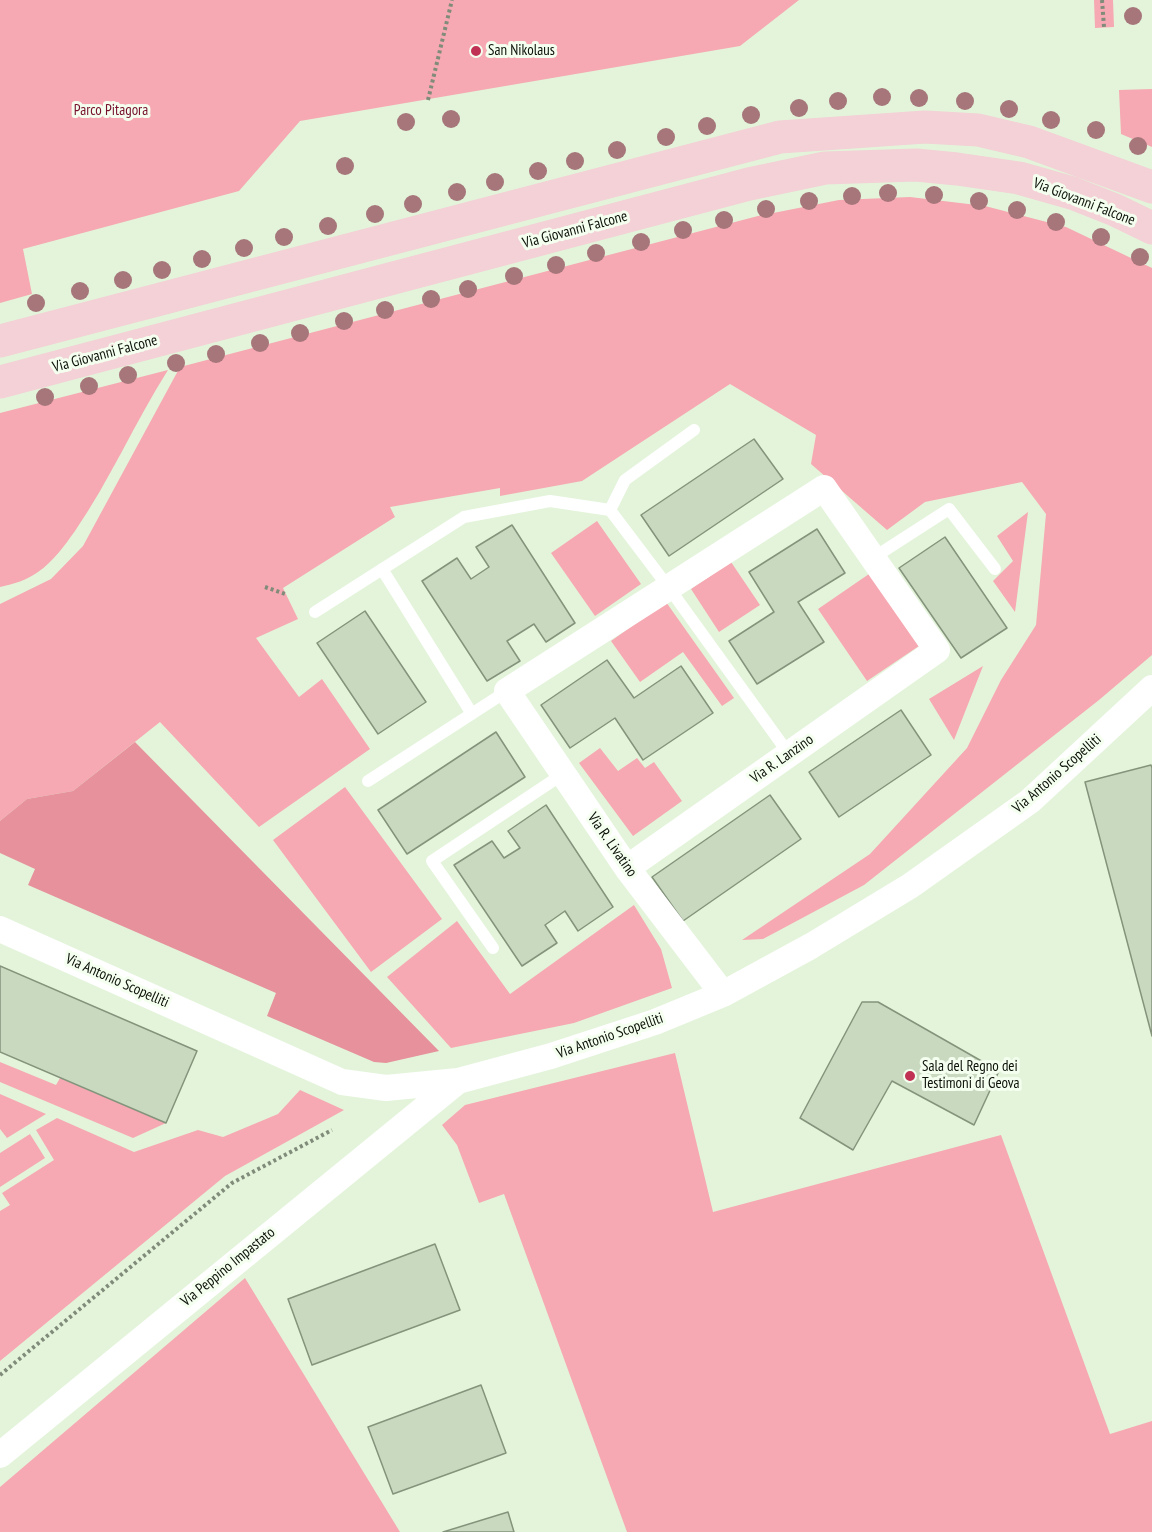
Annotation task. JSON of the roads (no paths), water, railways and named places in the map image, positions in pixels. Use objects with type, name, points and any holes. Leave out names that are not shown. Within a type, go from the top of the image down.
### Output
[{"type":"street","points":[[0,341],[780,137],[925,127],[978,130],[1029,142],[1152,187]]},
{"type":"street","name":"Via Giovanni Falcone","points":[[0,382],[749,184],[825,168],[916,165],[1019,178],[1116,210],[1152,228]]},
{"type":"street","points":[[507,692],[824,488],[873,558]]},
{"type":"street","name":"Via R. Lanzino","points":[[627,868],[937,650],[873,558]]},
{"type":"street","name":"Via Antonio Scopelliti","points":[[0,929],[342,1082],[386,1088],[458,1081],[551,1056],[655,1022],[723,994],[810,946],[910,886],[1030,801],[1152,688]]},
{"type":"street","name":"Via R. Livatino","points":[[507,692],[627,868],[723,994]]},
{"type":"street","name":"Via Peppino Impastato","points":[[0,1455],[458,1081]]},
{"type":"lane","points":[[610,510],[625,480],[694,430]]},
{"type":"lane","points":[[315,612],[464,517],[550,501],[610,510],[789,754]]},
{"type":"lane","points":[[873,558],[950,510],[995,569]]},
{"type":"lane","points":[[382,569],[472,714]]},
{"type":"lane","points":[[368,781],[507,692]]},
{"type":"lane","points":[[493,948],[432,861],[563,774]]},
{"type":"place","name":"San Nikolaus","points":[[476,51]]},
{"type":"place","name":"Sala del Regno dei Testimoni di Geova","points":[[910,1076]]},
{"type":"park label","name":"Parco Pitagora","points":[[111,111]]}]
